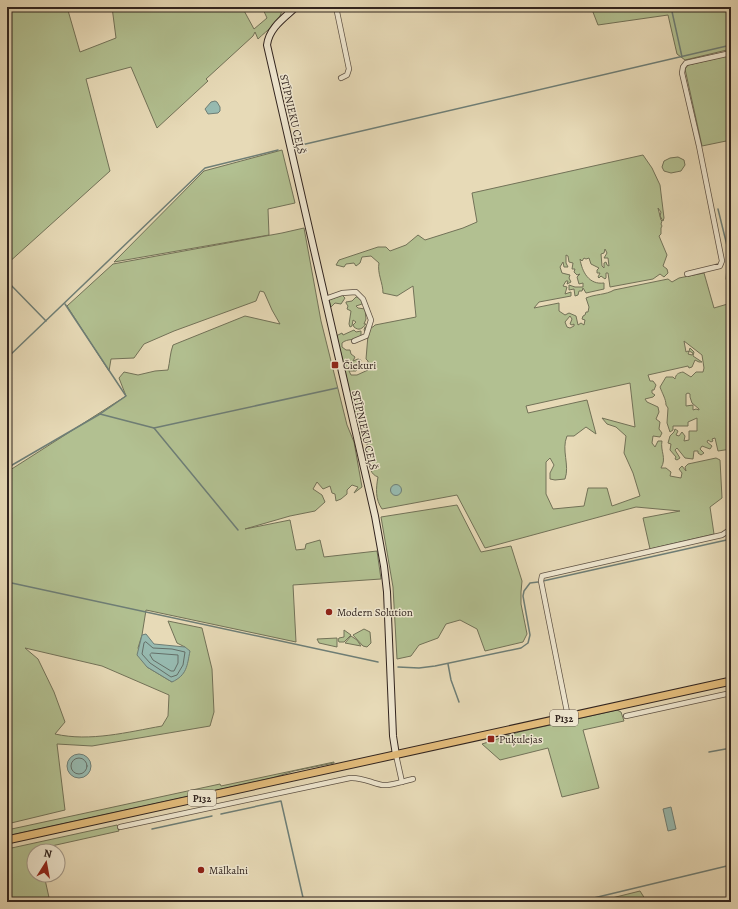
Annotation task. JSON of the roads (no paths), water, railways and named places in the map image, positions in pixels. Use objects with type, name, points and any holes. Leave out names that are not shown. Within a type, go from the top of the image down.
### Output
[{"type":"main road","name":"STĪPNIEKU CEĻŠ","points":[[296,7],[272,30],[268,37],[267,45],[375,516],[384,566],[388,611],[393,736],[396,755]]},
{"type":"main road","name":"P132","points":[[7,840],[731,681]]},
{"type":"street","points":[[284,7],[289,14]]},
{"type":"street","points":[[336,7],[349,69],[347,75],[341,78]]},
{"type":"street","points":[[687,274],[720,266],[722,261],[699,146],[682,73],[682,67],[686,63],[731,53]]},
{"type":"street","points":[[325,299],[342,293],[356,292],[363,298],[371,320],[366,336],[354,341]]},
{"type":"street","points":[[568,717],[541,582],[542,576],[722,535],[731,529]]},
{"type":"street","points":[[626,716],[731,693]]},
{"type":"street","points":[[396,755],[402,782]]},
{"type":"street","points":[[120,827],[350,778],[360,778],[383,785],[413,779]]},
{"type":"water","points":[[215,101],[220,107],[220,111],[218,113],[208,114],[205,109],[211,102]]},
{"type":"water","points":[[396,484],[400,486],[402,490],[400,494],[396,496],[392,494],[390,490],[392,486]]},
{"type":"water","points":[[146,634],[154,644],[185,647],[190,651],[186,670],[181,676],[172,682],[147,667],[137,655],[142,635]]},
{"type":"water","points":[[79,754],[84,755],[90,761],[90,771],[84,777],[79,778],[74,777],[68,771],[67,766],[68,761],[74,755]]},
{"type":"water","points":[[671,807],[676,829],[668,831],[663,809]]},
{"type":"waterway","points":[[671,7],[682,57]]},
{"type":"waterway","points":[[297,146],[731,45]]},
{"type":"waterway","points":[[7,358],[205,168],[278,150]]},
{"type":"waterway","points":[[718,209],[730,258]]},
{"type":"waterway","points":[[7,281],[46,321]]},
{"type":"waterway","points":[[7,468],[100,414],[126,396],[65,304]]},
{"type":"waterway","points":[[100,414],[154,428],[337,388]]},
{"type":"waterway","points":[[154,428],[238,530]]},
{"type":"waterway","points":[[543,581],[731,539]]},
{"type":"waterway","points":[[7,582],[378,662]]},
{"type":"waterway","points":[[398,667],[419,668],[435,666],[521,648],[528,643],[530,635],[523,596],[524,591],[530,583],[538,582]]},
{"type":"waterway","points":[[448,664],[451,680],[459,702]]},
{"type":"waterway","points":[[709,752],[731,748]]},
{"type":"waterway","points":[[221,814],[281,801],[304,902]]},
{"type":"waterway","points":[[152,829],[212,816]]},
{"type":"waterway","points":[[577,902],[731,865]]},
{"type":"place","name":"Čiekuri","points":[[335,365]]},
{"type":"place","name":"Modern Solution","points":[[329,612]]},
{"type":"place","name":"Puķulejas","points":[[491,739]]},
{"type":"place","name":"Mālkalni","points":[[201,870]]}]
